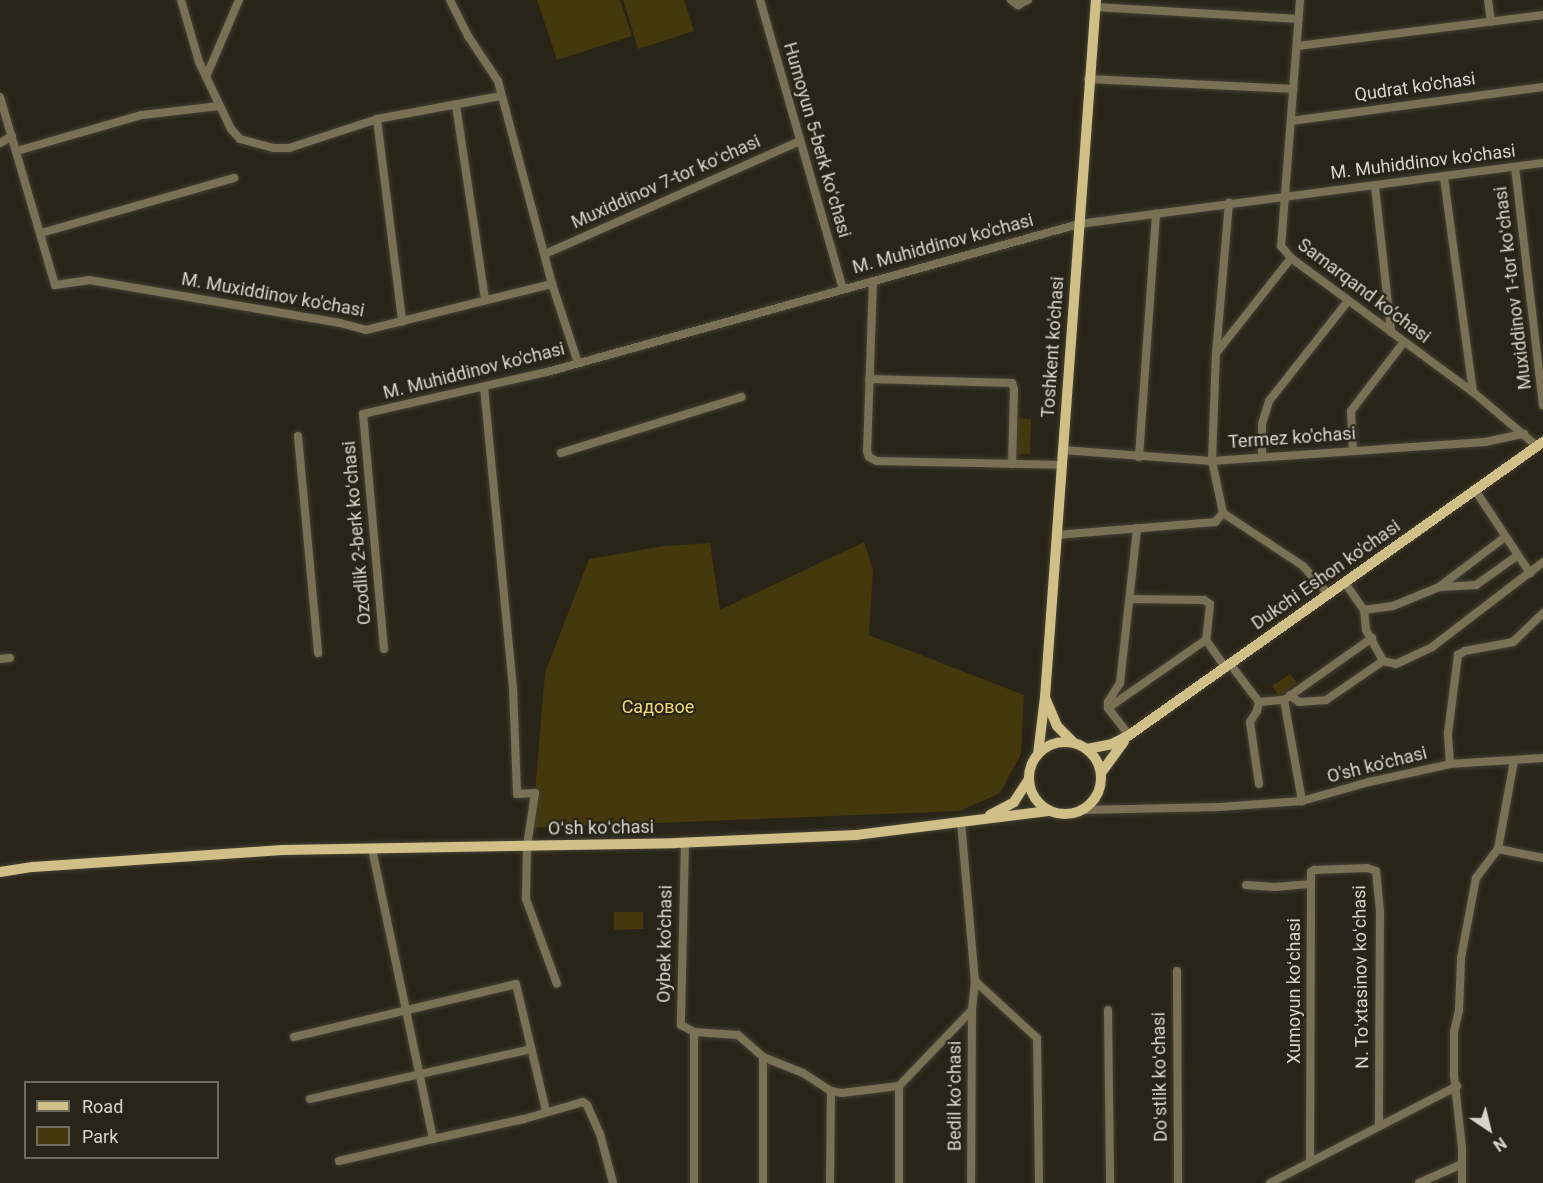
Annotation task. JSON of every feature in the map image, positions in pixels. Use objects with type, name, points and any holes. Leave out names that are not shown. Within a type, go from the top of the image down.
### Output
[{"type":"main road","name":"Toshkent ko'chasi","points":[[1038,754],[1045,697],[1088,79],[1096,3]]},
{"type":"main road","name":"Dukchi Eshon ko'chasi","points":[[1128,736],[1540,444]]},
{"type":"main road","points":[[1045,697],[1057,726],[1074,743],[1087,749],[1098,764],[1101,773]]},
{"type":"main road","points":[[1087,749],[1112,744],[1128,736]]},
{"type":"main road","points":[[976,820],[1050,811],[1071,814],[1082,810],[1097,794],[1101,773],[1114,751],[1128,736]]},
{"type":"main road","points":[[976,820],[1001,811],[1014,802],[1029,779],[1033,762],[1038,754],[1054,744],[1074,743]]},
{"type":"main road","points":[[1029,779],[1035,798],[1050,811]]},
{"type":"main road","name":"Oʻsh koʻchasi","points":[[0,872],[33,867],[226,854],[685,842],[856,835],[976,820]]},
{"type":"street","points":[[181,0],[206,77],[231,129],[240,139],[274,148],[289,148],[378,118],[501,96]]},
{"type":"street","points":[[206,77],[239,0]]},
{"type":"street","points":[[450,0],[468,36],[498,81],[552,284],[578,363]]},
{"type":"street","name":"Humoyun 5-berk koʻchasi","points":[[760,0],[843,289]]},
{"type":"street","points":[[1011,0],[1018,5],[1028,0]]},
{"type":"street","name":"Samarqand ko‘chasi","points":[[1300,0],[1281,246],[1291,258],[1540,444]]},
{"type":"street","points":[[1488,0],[1491,22]]},
{"type":"street","points":[[1096,3],[1299,19]]},
{"type":"street","points":[[1298,46],[1543,15]]},
{"type":"street","points":[[1088,79],[1294,89]]},
{"type":"street","name":"Qudrat ko'chasi","points":[[1291,121],[1543,87]]},
{"type":"street","points":[[0,97],[41,233],[234,178]]},
{"type":"street","points":[[456,105],[485,300]]},
{"type":"street","points":[[17,151],[142,115],[219,106]]},
{"type":"street","points":[[378,118],[402,321]]},
{"type":"street","points":[[0,143],[12,136]]},
{"type":"street","name":"Muxiddinov 7-tor koʻchasi","points":[[545,254],[800,141]]},
{"type":"street","name":"M. Muhiddinov ko'chasi","points":[[363,414],[578,363],[1078,224],[1284,195],[1444,178],[1543,163]]},
{"type":"street","name":"Muxiddinov 1-tor koʻchasi","points":[[1515,167],[1543,405]]},
{"type":"street","points":[[1444,178],[1473,392]]},
{"type":"street","points":[[1375,186],[1391,332]]},
{"type":"street","points":[[1229,203],[1216,354],[1212,461],[1223,513],[1303,566],[1328,594]]},
{"type":"street","points":[[1139,457],[1156,214]]},
{"type":"street","name":"M. Muxiddinov ko'chasi","points":[[41,233],[55,285],[89,280],[328,321],[366,330],[552,284]]},
{"type":"street","points":[[1216,354],[1291,258]]},
{"type":"street","points":[[873,281],[867,451],[872,459],[1062,465]]},
{"type":"street","points":[[1262,455],[1262,424],[1269,401],[1348,301]]},
{"type":"street","points":[[1353,450],[1351,411],[1404,342]]},
{"type":"street","points":[[869,379],[1012,382],[1014,389],[1012,464]]},
{"type":"street","points":[[484,387],[513,688],[517,794],[536,792],[527,846],[526,899],[557,984]]},
{"type":"street","points":[[561,453],[742,397]]},
{"type":"street","name":"Ozodlik 2-berk koʻchasi","points":[[363,414],[384,649]]},
{"type":"street","name":"Termez ko'chasi","points":[[1062,450],[1212,461],[1262,455],[1485,442],[1524,434]]},
{"type":"street","points":[[298,436],[318,653]]},
{"type":"street","points":[[1475,490],[1530,573]]},
{"type":"street","points":[[1056,535],[1215,522],[1223,513]]},
{"type":"street","points":[[1128,736],[1108,708],[1108,702],[1120,683],[1137,528]]},
{"type":"street","points":[[1364,610],[1393,606],[1439,587],[1505,537]]},
{"type":"street","points":[[1439,587],[1476,585],[1517,556]]},
{"type":"street","points":[[1259,702],[1287,698],[1299,702],[1326,700],[1383,661],[1396,664],[1432,647],[1543,562]]},
{"type":"street","points":[[1345,583],[1364,610],[1366,630],[1383,661]]},
{"type":"street","points":[[1131,598],[1204,600],[1210,604],[1206,640],[1259,702]]},
{"type":"street","points":[[1450,764],[1448,733],[1458,655],[1465,651],[1512,642],[1543,613]]},
{"type":"street","points":[[1287,698],[1372,638]]},
{"type":"street","points":[[1108,708],[1206,640]]},
{"type":"street","points":[[0,659],[10,658]]},
{"type":"street","points":[[1287,698],[1302,801]]},
{"type":"street","points":[[1259,702],[1257,711],[1250,722],[1259,784]]},
{"type":"street","name":"O'sh ko'chasi","points":[[1082,810],[1219,807],[1302,801],[1369,782],[1450,764],[1543,758]]},
{"type":"street","points":[[1462,1183],[1457,1086],[1454,1076],[1461,958],[1476,878],[1498,849],[1514,761]]},
{"type":"street","name":"Bedil koʻchasi","points":[[961,822],[975,981],[972,1010],[971,1183]]},
{"type":"street","name":"Oybek ko'chasi","points":[[685,842],[681,1024],[694,1032],[694,1183]]},
{"type":"street","points":[[372,849],[433,1139]]},
{"type":"street","points":[[1498,849],[1543,858]]},
{"type":"street","name":"N. Toʻxtasinov koʻchasi","points":[[1311,885],[1311,872],[1314,870],[1367,868],[1376,871],[1380,911],[1379,1126]]},
{"type":"street","points":[[1246,885],[1275,887],[1311,885]]},
{"type":"street","name":"Xumoyun koʻchasi","points":[[1310,1162],[1311,885]]},
{"type":"street","name":"Doʻstlik koʻchasi","points":[[1177,971],[1178,1183]]},
{"type":"street","points":[[975,981],[1037,1038],[1039,1183]]},
{"type":"street","points":[[294,1037],[516,984],[546,1112]]},
{"type":"street","points":[[694,1032],[738,1035],[763,1057],[803,1073],[831,1091],[842,1094],[899,1086],[972,1010]]},
{"type":"street","points":[[1108,1010],[1110,1183]]},
{"type":"street","points":[[310,1099],[531,1049]]},
{"type":"street","points":[[763,1057],[763,1183]]},
{"type":"street","points":[[898,1183],[899,1086]]},
{"type":"street","points":[[1270,1183],[1457,1086]]},
{"type":"street","points":[[830,1183],[831,1091]]},
{"type":"street","points":[[339,1161],[585,1103],[600,1134],[613,1183]]},
{"type":"street","points":[[1419,1183],[1462,1164]]},
{"type":"green space","points":[[537,0],[620,0],[632,36],[557,60]]},
{"type":"green space","points":[[623,0],[684,0],[694,31],[638,49]]},
{"type":"green space","points":[[1017,418],[1031,419],[1030,454],[1017,454]]},
{"type":"green space","name":"Садовое","points":[[864,542],[873,570],[869,635],[1024,695],[1021,754],[1000,793],[960,811],[532,828],[545,673],[589,559],[664,546],[710,543],[720,610]]},
{"type":"green space","points":[[1290,674],[1297,683],[1279,696],[1272,686]]},
{"type":"green space","points":[[614,912],[643,912],[643,929],[614,930]]}]
